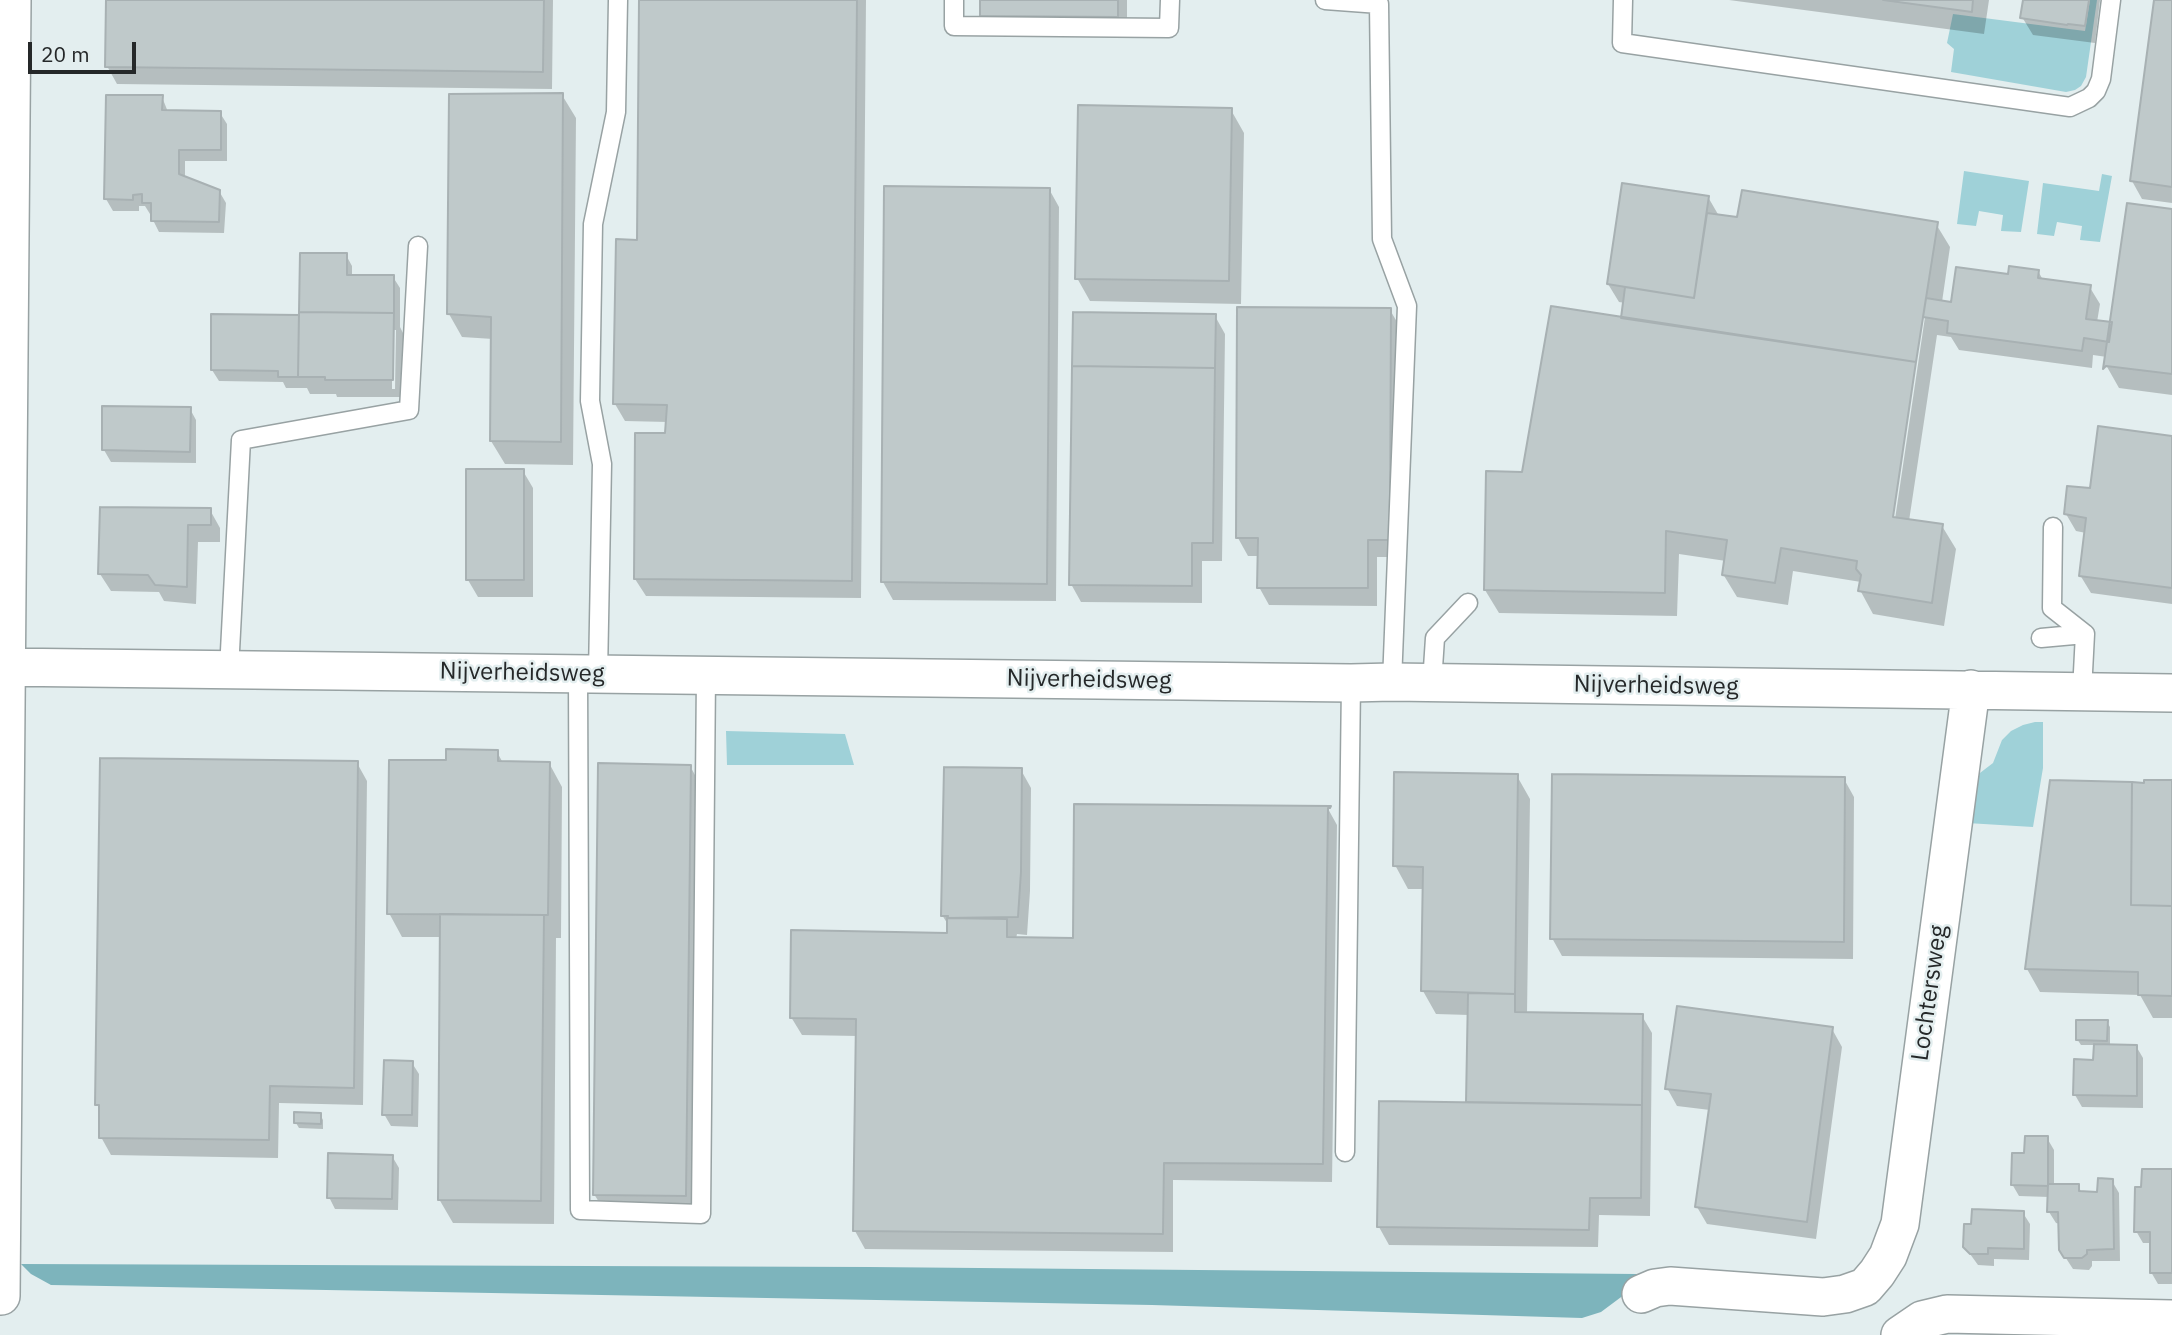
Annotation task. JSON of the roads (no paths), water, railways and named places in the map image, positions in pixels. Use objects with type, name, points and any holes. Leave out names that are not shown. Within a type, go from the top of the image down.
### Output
[{"type":"street","points":[[1,1303],[3,667],[12,0]]},
{"type":"street","name":"Nijverheidsweg","points":[[3,667],[2172,693]]},
{"type":"street","name":"Lochtersweg","points":[[1865,1287],[1888,1256],[1900,1224],[1971,689]]},
{"type":"street","points":[[1641,1294],[1671,1286],[1823,1297],[1845,1294],[1865,1287],[1901,1334],[1922,1320],[1947,1314],[2172,1319]]},
{"type":"lane","points":[[618,0],[616,112],[593,225],[590,401],[602,464],[588,674],[580,1210],[701,1214],[706,675]]},
{"type":"lane","points":[[954,0],[954,26],[1169,27],[1170,0]]},
{"type":"lane","points":[[1325,0],[1379,4],[1382,239],[1407,306],[1392,682]]},
{"type":"lane","points":[[1623,0],[1622,43],[2070,107],[2089,98],[2096,91],[2101,79],[2111,0]]},
{"type":"lane","points":[[229,670],[241,440],[409,410],[418,246]]},
{"type":"lane","points":[[2053,527],[2052,608],[2085,634]]},
{"type":"lane","points":[[1432,683],[1435,638],[1468,603]]},
{"type":"lane","points":[[2041,638],[2085,634]]},
{"type":"lane","points":[[2082,691],[2085,634]]},
{"type":"lane","points":[[1345,1152],[1351,683]]}]
